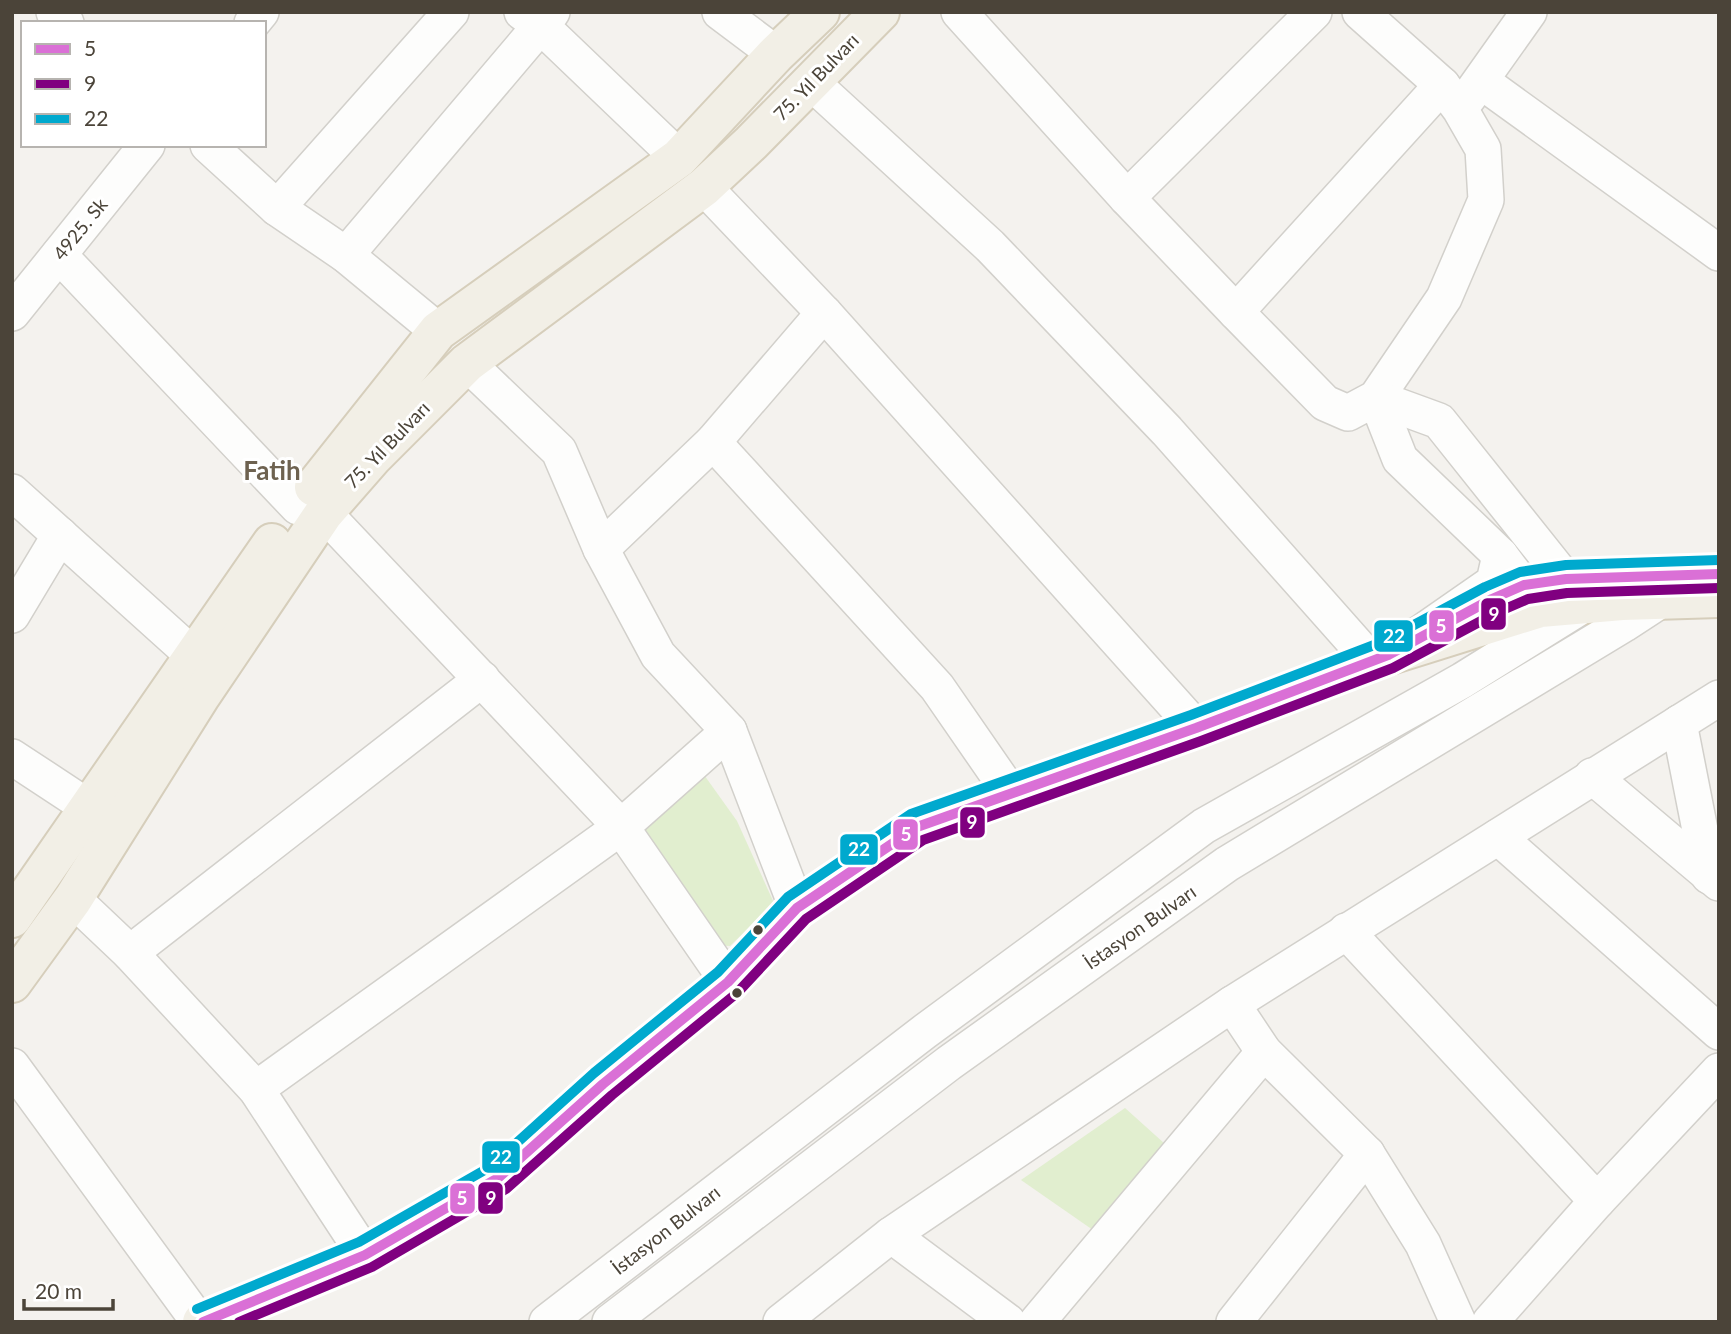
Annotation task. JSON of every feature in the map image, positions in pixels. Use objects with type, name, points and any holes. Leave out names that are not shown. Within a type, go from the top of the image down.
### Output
[{"type":"main road","name":"75. Yıl Bulvarı","points":[[12,918],[194,656],[311,510],[438,331],[679,158],[776,54],[820,12]]},
{"type":"main road","name":"75. Yıl Bulvarı","points":[[12,984],[73,898],[200,698],[311,510],[373,457],[467,363],[704,187],[880,12]]},
{"type":"main road","points":[[200,1322],[365,1255],[498,1178],[603,1084],[728,982],[797,908],[917,827],[1196,728],[1379,658],[1492,599],[1576,592],[1620,578],[1712,582]]},
{"type":"main road","points":[[1576,592],[1661,600],[1712,582]]},
{"type":"street","points":[[277,208],[451,12]]},
{"type":"street","points":[[720,12],[776,54]]},
{"type":"street","points":[[959,12],[1127,198],[1236,312],[1325,403],[1348,413],[1376,398],[1444,298],[1486,200],[1483,149],[1451,97],[1360,12]]},
{"type":"street","points":[[1127,198],[1314,12]]},
{"type":"street","points":[[1236,312],[1451,97],[1480,81],[1529,12]]},
{"type":"street","points":[[346,255],[538,17],[679,158]]},
{"type":"street","points":[[1480,81],[1719,253]]},
{"type":"street","points":[[811,82],[990,246],[1379,658],[1494,582],[1500,555]]},
{"type":"street","name":"4925. Sk","points":[[12,313],[145,147]]},
{"type":"street","points":[[210,147],[277,208],[346,255],[438,331]]},
{"type":"street","points":[[704,187],[824,313],[1196,728]]},
{"type":"street","points":[[59,255],[482,679],[621,827],[728,982]]},
{"type":"street","points":[[601,549],[713,442],[824,313]]},
{"type":"street","points":[[467,363],[559,451],[601,549],[658,655],[729,731],[797,908]]},
{"type":"street","points":[[1376,398],[1399,459],[1500,555],[1532,597]]},
{"type":"street","points":[[1376,398],[1438,421],[1576,592]]},
{"type":"street","points":[[713,442],[937,687],[1011,794]]},
{"type":"street","points":[[12,492],[194,656]]},
{"type":"street","points":[[12,615],[60,535]]},
{"type":"street","name":"İstasyon Bulvarı","points":[[547,1322],[924,1032],[1204,826],[1463,680],[1576,592]]},
{"type":"street","name":"İstasyon Bulvarı","points":[[610,1322],[949,1063],[1227,864],[1661,600]]},
{"type":"street","points":[[130,953],[482,679]]},
{"type":"street","points":[[780,1322],[891,1235],[1232,1004],[1719,698]]},
{"type":"street","points":[[1679,723],[1714,879]]},
{"type":"street","points":[[256,1089],[621,827],[729,731]]},
{"type":"street","points":[[12,757],[88,807]]},
{"type":"street","points":[[1592,776],[1714,879]]},
{"type":"street","points":[[1498,837],[1719,1032]]},
{"type":"street","points":[[73,898],[130,953],[256,1089],[365,1255]]},
{"type":"street","points":[[1346,931],[1597,1201]]},
{"type":"street","points":[[1232,1004],[1264,1052],[1367,1154],[1423,1244],[1458,1322]]},
{"type":"street","points":[[1037,1322],[1264,1052]]},
{"type":"street","points":[[12,1066],[200,1322]]},
{"type":"street","points":[[1490,1322],[1597,1201],[1719,1071]]},
{"type":"street","points":[[1234,1322],[1367,1154]]},
{"type":"street","points":[[891,1235],[1008,1322]]},
{"type":"green space","points":[[702,772],[737,821],[774,903],[730,946],[707,945],[626,827]]},
{"type":"green space","points":[[1125,1108],[1175,1153],[1103,1237],[1021,1180]]},
{"type":"transit line","name":"22","points":[[197,1309],[359,1242],[490,1167],[594,1073],[718,972],[788,897],[911,814],[1191,715],[1382,642],[1485,587],[1520,572],[1566,565],[1719,560]]},
{"type":"transit line","name":"5","points":[[203,1322],[365,1255],[498,1178],[603,1084],[728,982],[797,908],[917,827],[1196,728],[1388,655],[1492,599],[1524,585],[1566,579],[1719,574]]},
{"type":"transit line","name":"9","points":[[239,1322],[372,1267],[506,1189],[612,1095],[737,993],[806,919],[923,840],[1201,741],[1393,668],[1528,599],[1567,593],[1719,588]]},
{"type":"district","name":"Fatih","points":[[272,471]]}]
